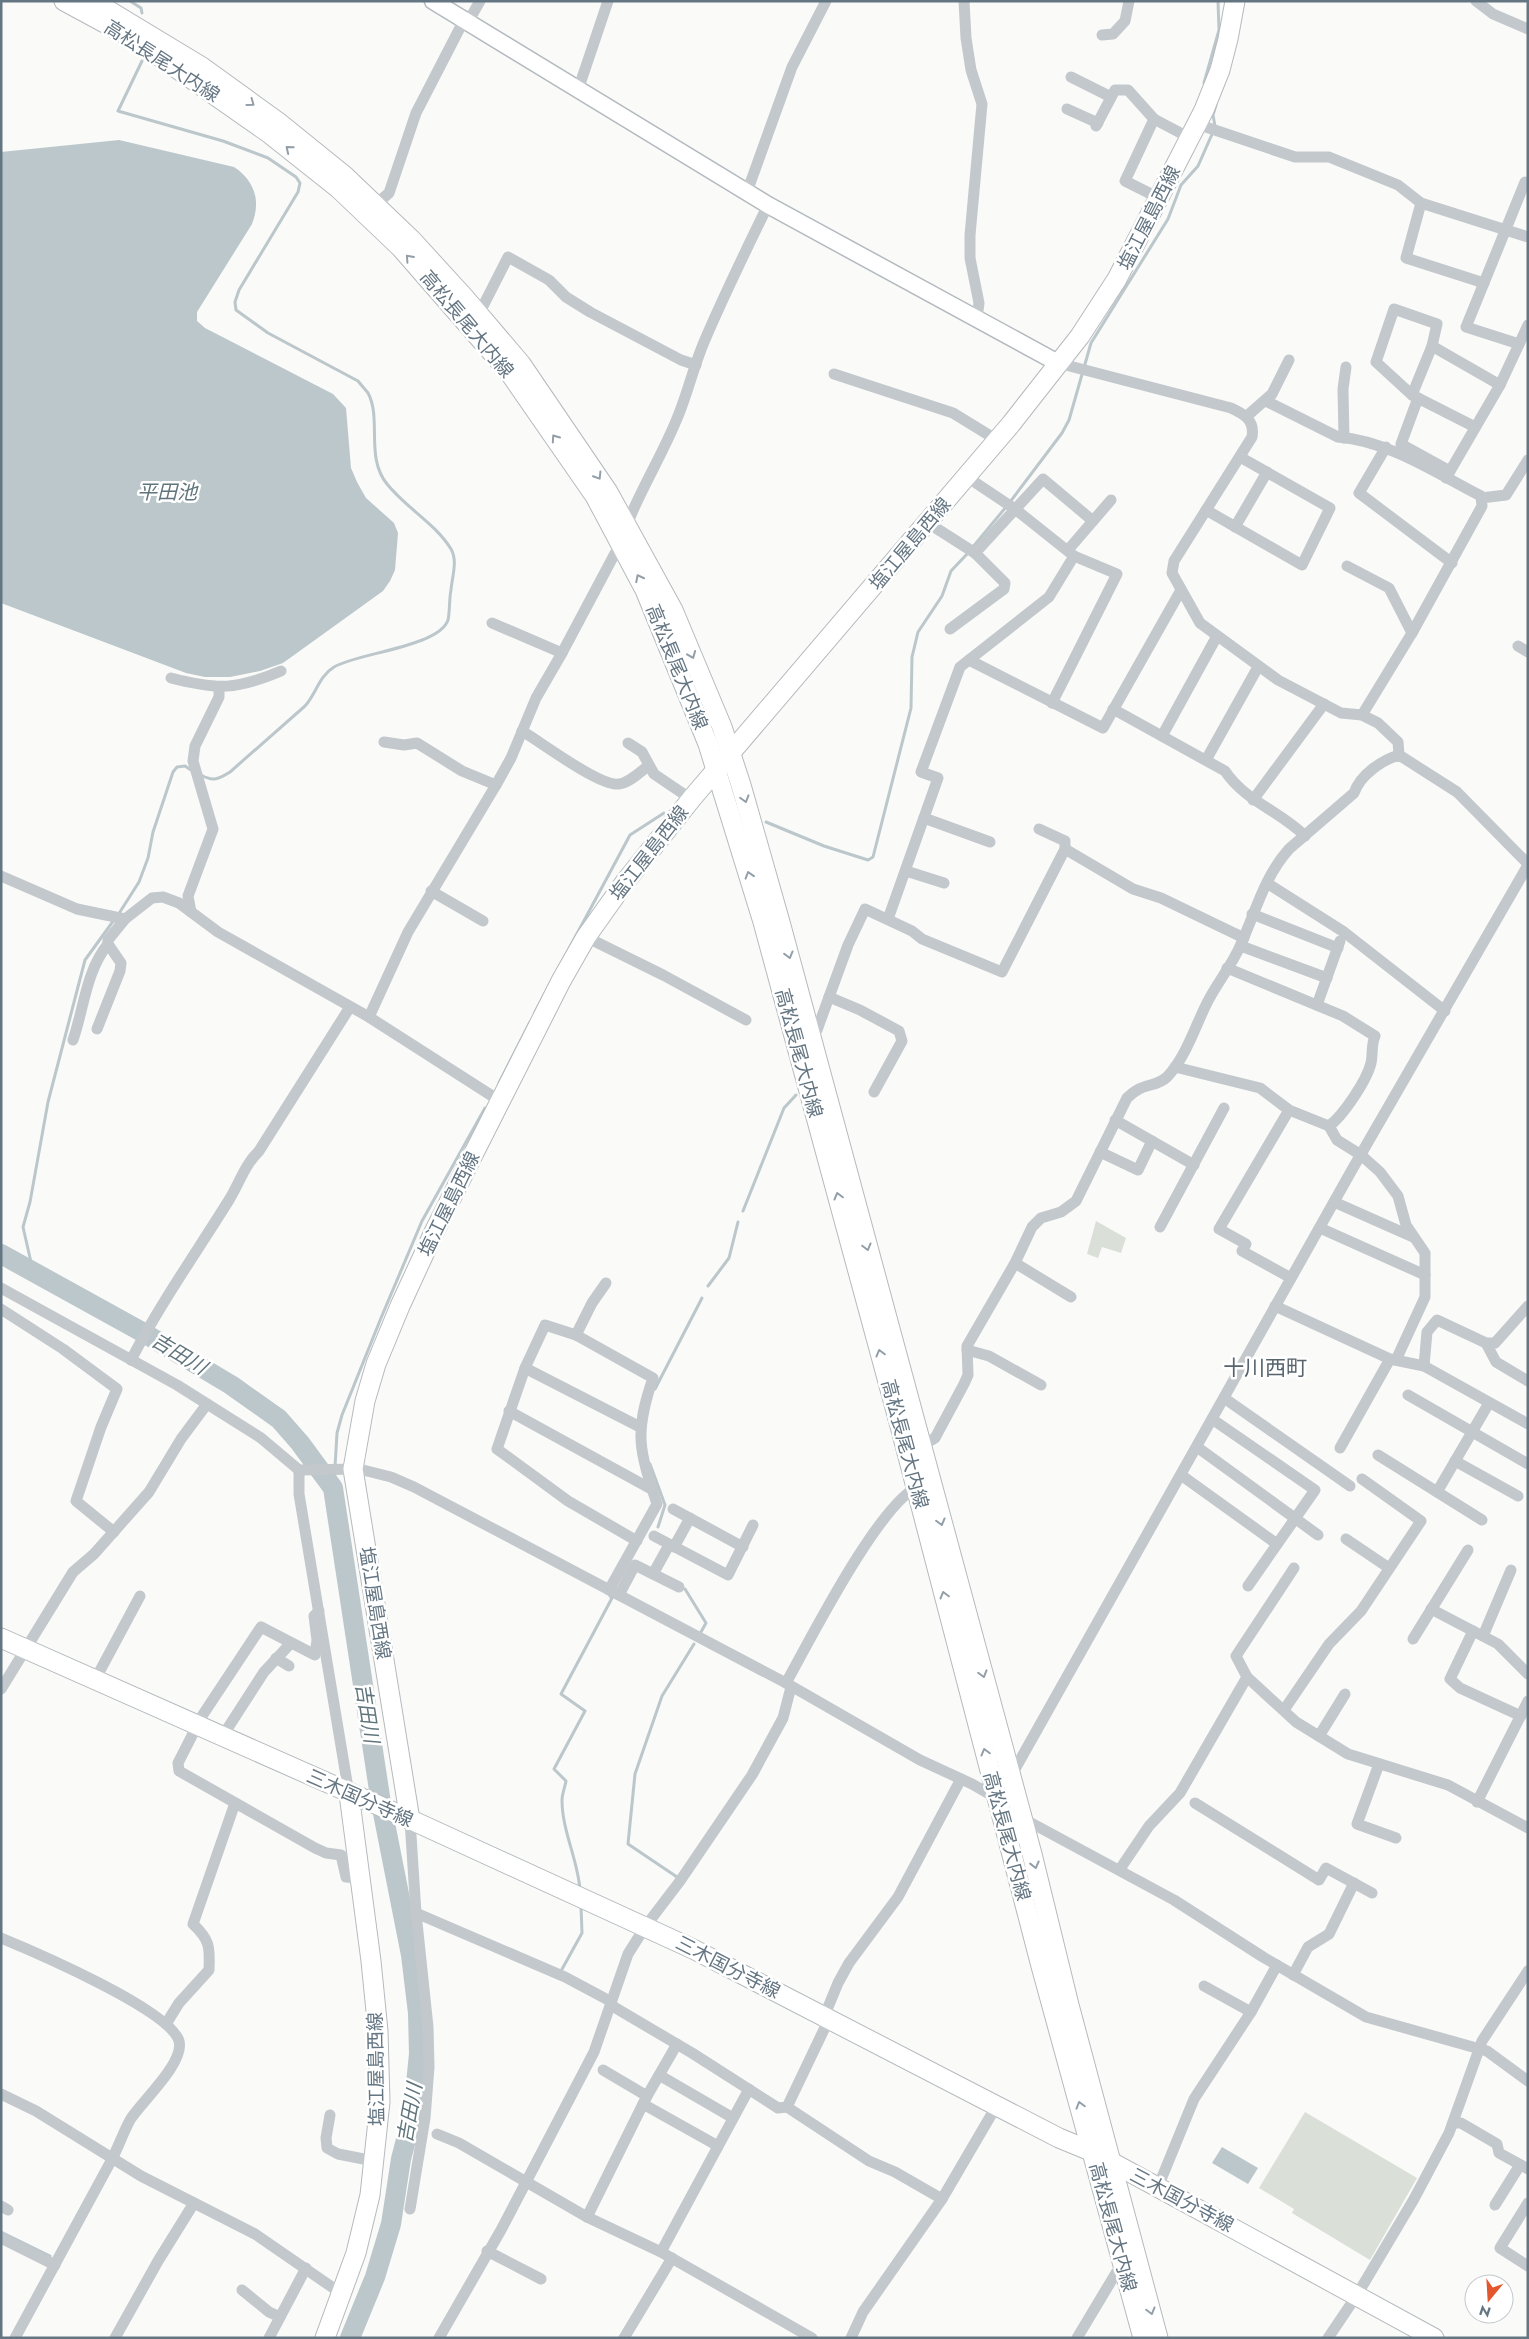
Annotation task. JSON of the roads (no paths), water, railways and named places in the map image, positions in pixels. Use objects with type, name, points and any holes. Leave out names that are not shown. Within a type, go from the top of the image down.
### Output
[{"type":"main road","name":"高松長尾大内線","points":[[64,1],[136,40],[270,134],[338,188],[401,248],[508,372],[576,467],[621,542],[659,621],[717,768],[914,1450]]},
{"type":"main road","name":"高松長尾大内線","points":[[93,1],[210,72],[278,122],[346,177],[410,239],[479,314],[521,364],[588,460],[627,523],[673,610],[731,752],[809,1032],[923,1485],[998,1799],[1142,2338]]},
{"type":"main road","name":"塩江屋島西線","points":[[409,1819],[349,1469],[365,1401],[392,1323],[435,1230],[561,981],[586,937],[625,882],[717,768],[997,440],[1074,367],[1117,279],[1160,198],[1204,130],[1228,39],[1235,1]]},
{"type":"main road","name":"高松長尾大内線","points":[[923,1485],[1011,1777],[1158,2338]]},
{"type":"main road","name":"三木国分寺線","points":[[1,1638],[351,1795],[409,1819],[693,1949],[1059,2138],[1093,2152],[1434,2338]]},
{"type":"main road","name":"塩江屋島西線","points":[[325,2338],[356,2252],[370,2195],[380,2102],[378,2031],[351,1795]]},
{"type":"street","points":[[433,1],[747,192],[976,318],[1074,367],[1231,408],[1247,416],[1254,428],[1252,436],[1174,561],[1172,573],[1200,623],[1258,667],[1341,713],[1362,715],[1378,723],[1398,742],[1399,755]]},
{"type":"street","points":[[375,205],[389,193],[416,112],[466,21],[480,1]]},
{"type":"street","points":[[578,90],[608,1]]},
{"type":"street","points":[[747,192],[792,67],[826,1]]},
{"type":"street","points":[[964,1],[966,38],[971,70],[982,104],[970,235],[970,258],[979,303],[976,318]]},
{"type":"street","points":[[1102,35],[1113,34],[1125,21],[1129,1]]},
{"type":"street","points":[[1476,1],[1493,14],[1528,29]]},
{"type":"street","points":[[1071,77],[1111,97]]},
{"type":"street","points":[[1067,109],[1097,125],[1114,90],[1128,90],[1154,119],[1204,130],[1295,158],[1330,156],[1398,185],[1421,203],[1528,237]]},
{"type":"street","points":[[1154,119],[1125,181],[1160,198]]},
{"type":"street","points":[[1519,344],[1466,327],[1525,182]]},
{"type":"street","points":[[1421,203],[1406,258],[1484,283]]},
{"type":"street","points":[[369,1017],[408,932],[496,785],[536,698],[562,654],[621,542],[627,523],[659,461],[678,417],[696,365],[725,294],[768,204]]},
{"type":"street","points":[[479,314],[508,257],[549,280],[566,297],[590,312],[681,360],[696,365]]},
{"type":"street","points":[[1362,715],[1412,633],[1482,506],[1481,496],[1401,444],[1415,396],[1432,346],[1437,324],[1394,309],[1376,362],[1415,396],[1475,427]]},
{"type":"street","points":[[1448,474],[1500,385],[1528,325]]},
{"type":"street","points":[[1432,346],[1500,385]]},
{"type":"street","points":[[1247,416],[1272,394],[1289,360]]},
{"type":"street","points":[[1344,438],[1343,389],[1346,367]]},
{"type":"street","points":[[834,374],[953,413],[997,440]]},
{"type":"street","points":[[1266,401],[1338,437],[1386,447],[1448,474]]},
{"type":"street","points":[[1386,447],[1360,493],[1452,563]]},
{"type":"street","points":[[1206,510],[1302,565],[1330,508],[1240,457]]},
{"type":"street","points":[[1481,498],[1506,495],[1528,460]]},
{"type":"street","points":[[1235,527],[1267,472]]},
{"type":"street","points":[[967,477],[1010,506],[1071,553],[1117,574],[1052,703]]},
{"type":"street","points":[[971,551],[1010,506],[1043,479],[1093,522]]},
{"type":"street","points":[[888,920],[938,778],[921,772],[960,667],[1049,597],[1071,553],[1111,500]]},
{"type":"street","points":[[928,522],[971,551],[1005,583],[1004,589],[950,629]]},
{"type":"street","points":[[1347,566],[1389,588],[1412,633]]},
{"type":"street","points":[[969,660],[1102,728],[1181,590]]},
{"type":"street","points":[[492,623],[562,654]]},
{"type":"street","points":[[1162,736],[1217,636]]},
{"type":"street","points":[[1206,760],[1258,667]]},
{"type":"street","points":[[171,678],[219,687],[250,684],[281,671]]},
{"type":"street","points":[[191,912],[188,896],[213,829],[193,761],[195,746],[219,697],[219,687]]},
{"type":"street","points":[[1253,800],[1324,704]]},
{"type":"street","points":[[1113,709],[1225,771],[1234,785],[1253,800],[1296,827],[1305,836]]},
{"type":"street","points":[[522,730],[597,778],[612,784],[622,784],[648,766]]},
{"type":"street","points":[[384,742],[404,745],[417,743],[462,771],[496,785]]},
{"type":"street","points":[[628,743],[642,752],[654,774],[691,799]]},
{"type":"street","points":[[914,1450],[935,1438],[964,1384],[968,1375],[967,1346],[1015,1263],[1032,1227],[1041,1218],[1061,1212],[1076,1201],[1127,1098],[1139,1089],[1157,1084],[1166,1078],[1185,1050],[1210,996],[1242,942],[1266,883],[1280,859],[1354,793],[1357,785],[1385,759],[1399,755],[1457,792],[1528,864],[1445,1011],[1360,1155],[998,1799]]},
{"type":"street","points":[[924,818],[990,842]]},
{"type":"street","points":[[809,1032],[817,1030],[848,944],[865,908],[922,939],[1002,972],[1065,849],[1066,841],[1039,829]]},
{"type":"street","points":[[1065,849],[1133,888],[1161,898],[1242,942],[1327,978]]},
{"type":"street","points":[[906,871],[944,883]]},
{"type":"street","points":[[1,876],[77,909],[119,918]]},
{"type":"street","points":[[1266,883],[1344,932],[1445,1011]]},
{"type":"street","points":[[432,891],[483,921]]},
{"type":"street","points":[[73,1040],[97,957],[108,944],[119,918],[152,898],[163,897],[180,903],[218,932],[369,1017],[500,1101]]},
{"type":"street","points":[[1252,914],[1338,948]]},
{"type":"street","points":[[1317,1005],[1344,932]]},
{"type":"street","points":[[586,937],[663,975],[746,1020]]},
{"type":"street","points":[[79,1021],[100,1030],[121,963],[108,944]]},
{"type":"street","points":[[1227,968],[1343,1016],[1375,1036],[1372,1043],[1370,1066],[1338,1119],[1328,1126]]},
{"type":"street","points":[[829,997],[860,1010],[899,1031],[902,1041],[874,1092]]},
{"type":"street","points":[[133,1356],[182,1272],[231,1198],[248,1162],[259,1152],[350,1007]]},
{"type":"street","points":[[1174,1067],[1260,1088],[1289,1110],[1328,1126],[1337,1140],[1360,1155],[1380,1172],[1398,1196],[1406,1225],[1425,1253],[1425,1297],[1393,1360],[1340,1448]]},
{"type":"street","points":[[1160,1227],[1224,1108]]},
{"type":"street","points":[[1289,1110],[1218,1229],[1246,1244],[1242,1251],[1291,1278]]},
{"type":"street","points":[[1115,1120],[1194,1165]]},
{"type":"street","points":[[1100,1152],[1138,1170],[1152,1141]]},
{"type":"street","points":[[1334,1202],[1415,1238]]},
{"type":"street","points":[[1320,1228],[1425,1275]]},
{"type":"street","points":[[1015,1263],[1070,1297]]},
{"type":"street","points":[[576,1335],[592,1303],[606,1283]]},
{"type":"street","points":[[1,1288],[133,1356],[261,1438],[302,1470],[349,1469],[384,1475],[414,1487],[789,1685],[920,1760],[961,1778],[998,1799],[1022,1818],[1120,1869],[1174,1900],[1277,1966],[1366,2017],[1487,2051],[1528,2080]]},
{"type":"street","points":[[1,1297],[41,1309]]},
{"type":"street","points":[[1275,1306],[1393,1360],[1424,1366],[1528,1424]]},
{"type":"street","points":[[1424,1366],[1426,1332],[1437,1320],[1486,1343],[1495,1343],[1527,1308]]},
{"type":"street","points":[[1,1309],[117,1389],[101,1427],[76,1501],[114,1532]]},
{"type":"street","points":[[614,1593],[637,1541],[657,1504],[640,1446],[640,1427],[644,1404],[653,1378],[576,1335],[545,1326],[525,1368],[497,1449],[568,1501],[637,1541]]},
{"type":"street","points":[[1486,1343],[1496,1362],[1528,1381]]},
{"type":"street","points":[[967,1350],[989,1356],[1041,1385]]},
{"type":"street","points":[[525,1368],[640,1427]]},
{"type":"street","points":[[1408,1395],[1528,1464]]},
{"type":"street","points":[[1224,1398],[1350,1486]]},
{"type":"street","points":[[1437,1492],[1489,1402]]},
{"type":"street","points":[[1,1689],[73,1572],[114,1532],[149,1492],[181,1439],[207,1404]]},
{"type":"street","points":[[509,1411],[653,1490]]},
{"type":"street","points":[[1212,1419],[1314,1490],[1248,1586]]},
{"type":"street","points":[[1197,1447],[1318,1535]]},
{"type":"street","points":[[1378,1455],[1482,1520]]},
{"type":"street","points":[[1455,1461],[1518,1496]]},
{"type":"street","points":[[302,1470],[299,1494],[351,1795]]},
{"type":"street","points":[[1181,1475],[1277,1544]]},
{"type":"street","points":[[1284,1710],[1329,1644],[1360,1611],[1421,1521],[1362,1479]]},
{"type":"street","points":[[439,2338],[488,2252],[594,2052],[610,2000],[628,1954],[752,1775],[784,1718],[789,1685],[842,1580],[896,1503],[923,1485]]},
{"type":"street","points":[[673,1509],[742,1547]]},
{"type":"street","points":[[653,1574],[690,1518]]},
{"type":"street","points":[[654,1536],[728,1575],[753,1525]]},
{"type":"street","points":[[1346,1539],[1390,1568]]},
{"type":"street","points":[[1413,1639],[1468,1550]]},
{"type":"street","points":[[614,1593],[635,1565],[679,1587]]},
{"type":"street","points":[[1294,1568],[1236,1656],[1247,1677],[1296,1722],[1348,1754],[1448,1786],[1528,1828]]},
{"type":"street","points":[[1510,1570],[1478,1633],[1450,1679],[1460,1688],[1521,1716]]},
{"type":"street","points":[[95,1680],[140,1596]]},
{"type":"street","points":[[1431,1609],[1498,1644],[1528,1673]]},
{"type":"street","points":[[319,1611],[314,1616],[317,1640],[315,1655],[261,1627],[197,1726],[178,1763],[179,1771],[320,1851],[341,1855],[346,1877],[360,1878]]},
{"type":"street","points":[[222,1737],[264,1672],[290,1643]]},
{"type":"street","points":[[276,1658],[289,1666]]},
{"type":"street","points":[[1120,1869],[1149,1826],[1180,1793],[1247,1677]]},
{"type":"street","points":[[1319,1736],[1345,1694]]},
{"type":"street","points":[[1476,1802],[1528,1701]]},
{"type":"street","points":[[1379,1764],[1357,1824],[1396,1838]]},
{"type":"street","points":[[787,2107],[827,2018],[838,1983],[849,1963],[898,1897],[961,1778]]},
{"type":"street","points":[[166,2024],[179,2003],[209,1970],[210,1956],[206,1937],[193,1924],[235,1803]]},
{"type":"street","points":[[1195,1803],[1319,1880],[1326,1868],[1372,1893]]},
{"type":"street","points":[[409,1819],[416,1913],[425,1984],[429,2067],[426,2118],[410,2209]]},
{"type":"street","points":[[1292,1974],[1308,1946],[1329,1934],[1354,1883]]},
{"type":"street","points":[[416,1913],[565,1977],[610,2000],[614,2007],[678,2044],[778,2108],[787,2107],[869,2160],[896,2172],[942,2199]]},
{"type":"street","points":[[1,1938],[126,1996],[166,2024],[179,2040],[180,2051],[171,2068],[131,2119],[15,2338]]},
{"type":"street","points":[[1158,2188],[1194,2099],[1251,2012],[1277,1966]]},
{"type":"street","points":[[1328,2338],[1357,2295],[1414,2199],[1453,2123],[1479,2048],[1528,1971]]},
{"type":"street","points":[[1204,1986],[1251,2012]]},
{"type":"street","points":[[587,2217],[645,2100],[678,2044]]},
{"type":"street","points":[[603,2070],[645,2100],[718,2146]]},
{"type":"street","points":[[659,2075],[733,2118]]},
{"type":"street","points":[[661,2252],[749,2090]]},
{"type":"street","points":[[1,2094],[36,2111],[112,2158],[255,2234],[342,2294]]},
{"type":"street","points":[[851,2338],[863,2312],[942,2199],[997,2105]]},
{"type":"street","points":[[330,2115],[326,2138],[327,2148],[338,2154],[374,2161]]},
{"type":"street","points":[[1453,2123],[1461,2123],[1497,2144],[1499,2153],[1524,2167],[1495,2205]]},
{"type":"street","points":[[437,2134],[460,2143],[587,2217],[661,2252],[812,2338]]},
{"type":"street","points":[[115,2338],[158,2261],[194,2203]]},
{"type":"street","points":[[1528,2203],[1500,2248],[1528,2266]]},
{"type":"street","points":[[1,2238],[54,2265]]},
{"type":"street","points":[[488,2252],[520,2262],[542,2279]]},
{"type":"street","points":[[624,2338],[672,2258]]},
{"type":"street","points":[[1077,2338],[1116,2273],[1123,2266]]},
{"type":"street","points":[[269,2338],[306,2268]]},
{"type":"street","points":[[242,2290],[269,2312],[280,2317]]},
{"type":"water","name":"平田池","points":[[119,140],[234,167],[247,179],[256,200],[255,216],[252,224],[197,312],[197,321],[205,328],[333,394],[346,408],[351,468],[357,482],[366,498],[394,523],[398,533],[395,570],[383,591],[283,663],[260,671],[230,677],[205,677],[186,673],[1,603],[1,152]]},
{"type":"water","points":[[1222,2147],[1258,2168],[1248,2184],[1212,2163]]},
{"type":"waterway","points":[[130,1],[141,8],[142,13]]},
{"type":"waterway","points":[[1204,83],[1219,30],[1218,1]]},
{"type":"waterway","points":[[142,61],[118,111],[223,141],[268,158],[296,177],[300,183],[298,192],[239,290],[235,302],[236,310],[268,333],[358,381],[368,393],[372,403],[375,450],[380,473],[395,493],[437,531],[451,549],[454,559],[449,617],[441,629],[430,637],[414,643],[345,662],[334,667],[321,680],[305,706],[230,772],[216,779],[201,775]]},
{"type":"waterway","points":[[1215,126],[1213,115],[1216,105]]},
{"type":"waterway","points":[[1010,502],[1062,433],[1069,420],[1091,343],[1168,219],[1181,185],[1198,166],[1213,132]]},
{"type":"waterway","points":[[972,548],[1006,507]]},
{"type":"waterway","points":[[766,822],[824,846],[868,860],[873,857],[911,708],[912,657],[918,632],[942,596],[951,571],[968,553]]},
{"type":"waterway","points":[[118,915],[139,882],[148,858],[153,832],[173,772],[177,767],[185,766],[191,770]]},
{"type":"waterway","points":[[535,1012],[630,835],[664,813]]},
{"type":"waterway","points":[[33,1271],[23,1227],[30,1202],[48,1102],[85,960],[114,920]]},
{"type":"waterway","points":[[499,1083],[530,1022]]},
{"type":"waterway","points":[[743,1211],[784,1108],[796,1095]]},
{"type":"waterway","points":[[335,1467],[337,1433],[342,1415],[381,1318],[422,1221],[485,1108]]},
{"type":"waterway","points":[[708,1286],[729,1258],[738,1222]]},
{"type":"waterway","name":"吉田川","points":[[1,1254],[144,1333],[231,1385],[279,1419],[300,1443],[333,1488],[381,1803],[411,1955],[418,2013],[419,2054],[413,2113],[401,2159],[391,2224],[375,2277],[350,2338]]},
{"type":"waterway","points":[[655,1389],[702,1298]]},
{"type":"waterway","points":[[650,1464],[665,1505],[658,1527]]},
{"type":"waterway","points":[[333,1488],[335,1473]]},
{"type":"waterway","points":[[685,1589],[706,1623],[701,1632]]},
{"type":"waterway","points":[[580,1890],[563,1812],[562,1798],[566,1781],[554,1769],[585,1711],[561,1694],[612,1598],[610,1596]]},
{"type":"waterway","points":[[677,1877],[628,1844],[635,1774],[662,1696],[694,1644]]},
{"type":"waterway","points":[[561,1971],[582,1933],[581,1906]]},
{"type":"waterway","points":[[1,2232],[50,2256]]},
{"type":"district","name":"十川西町","points":[[1265,1368]]}]
